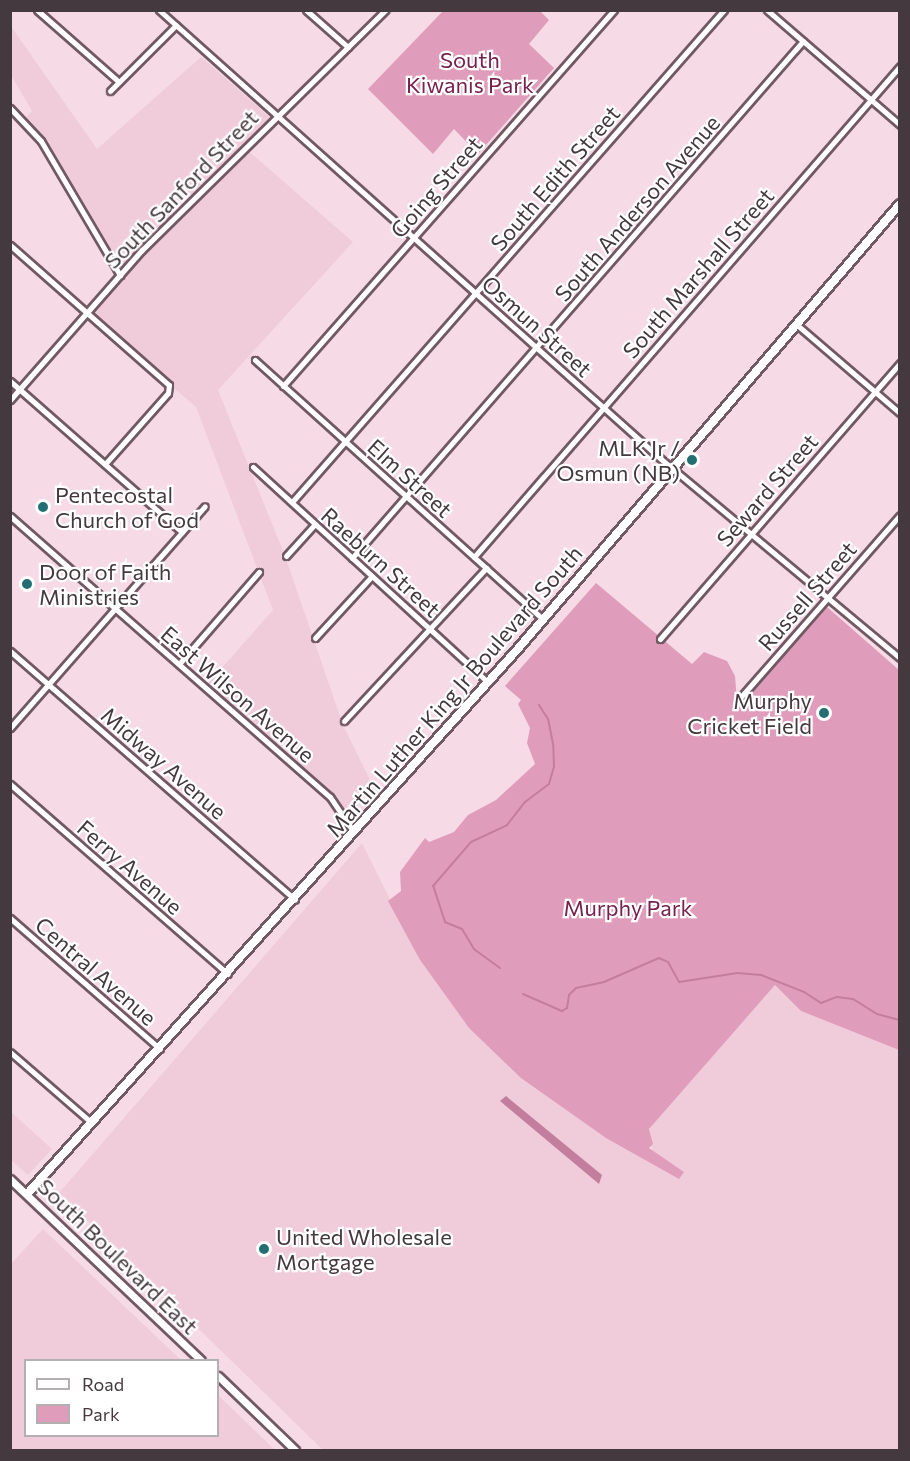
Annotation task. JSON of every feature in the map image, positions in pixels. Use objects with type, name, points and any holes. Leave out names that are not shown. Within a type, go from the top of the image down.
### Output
[{"type":"main road","name":"Martin Luther King Jr Boulevard South","points":[[27,1194],[295,900],[353,831],[488,682],[900,204]]},
{"type":"street","points":[[37,10],[118,82]]},
{"type":"street","name":"Osmun Street","points":[[159,10],[604,407],[899,658]]},
{"type":"street","points":[[306,10],[348,47]]},
{"type":"street","name":"South Sanford Street","points":[[10,400],[120,275],[384,10]]},
{"type":"street","name":"Going Street","points":[[283,386],[614,10]]},
{"type":"street","name":"South Edith Street","points":[[292,502],[724,10]]},
{"type":"street","points":[[767,10],[900,124]]},
{"type":"street","points":[[110,91],[176,25]]},
{"type":"street","name":"South Anderson Avenue","points":[[352,558],[803,41]]},
{"type":"street","name":"South Marshall Street","points":[[474,557],[900,66]]},
{"type":"street","points":[[10,108],[41,141],[120,275]]},
{"type":"street","points":[[10,245],[170,388],[105,464]]},
{"type":"street","points":[[796,324],[900,413]]},
{"type":"street","name":"Elm Street","points":[[255,360],[543,619]]},
{"type":"street","name":"Seward Street","points":[[660,639],[900,363]]},
{"type":"street","points":[[10,381],[182,532]]},
{"type":"street","name":"Raeburn Street","points":[[252,467],[488,682]]},
{"type":"street","points":[[10,728],[205,506]]},
{"type":"street","name":"Russell Street","points":[[739,699],[900,514]]},
{"type":"street","name":"East Wilson Avenue","points":[[10,516],[330,797],[353,831]]},
{"type":"street","points":[[286,556],[315,524]]},
{"type":"street","points":[[344,721],[486,568]]},
{"type":"street","points":[[179,664],[259,572]]},
{"type":"street","points":[[315,638],[372,576]]},
{"type":"street","name":"Midway Avenue","points":[[10,651],[295,900]]},
{"type":"street","name":"Ferry Avenue","points":[[10,784],[228,974]]},
{"type":"street","name":"Central Avenue","points":[[10,918],[160,1048]]},
{"type":"street","points":[[10,1052],[92,1123]]},
{"type":"street","name":"South Boulevard East","points":[[10,1179],[200,1359]]},
{"type":"street","points":[[219,1377],[295,1450]]},
{"type":"shaded area","points":[[10,25],[97,149],[201,57],[272,119],[245,148],[353,242],[218,390],[285,556],[343,725],[372,784],[339,816],[334,804],[205,687],[273,610],[196,407],[87,313],[120,276],[41,143],[22,122],[32,111],[11,75]]},
{"type":"shaded area","name":"United Wholesale Mortgage","points":[[362,843],[420,960],[469,1028],[653,1151],[647,1136],[653,1122],[775,984],[801,1011],[899,1050],[899,1450],[323,1450],[59,1193]]},
{"type":"shaded area","points":[[506,1096],[602,1175],[599,1184],[500,1101]]},
{"type":"shaded area","points":[[11,1112],[52,1149],[28,1175],[11,1160]]},
{"type":"shaded area","points":[[43,1229],[180,1359],[24,1359],[24,1437],[219,1437],[219,1396],[275,1450],[11,1450],[11,1264]]},
{"type":"green space","name":"South Kiwanis Park","points":[[443,11],[540,11],[549,20],[529,44],[554,68],[478,154],[454,129],[433,154],[368,89]]},
{"type":"green space","name":"Murphy Park","points":[[596,583],[692,664],[704,652],[727,661],[735,676],[737,701],[741,705],[827,607],[899,670],[899,1050],[801,1011],[775,985],[649,1129],[653,1144],[649,1148],[684,1172],[679,1179],[606,1138],[521,1078],[469,1028],[420,960],[388,901],[401,891],[400,872],[425,838],[429,842],[454,832],[468,815],[496,800],[535,764],[527,743],[530,728],[518,704],[521,700],[505,686]]},
{"type":"waterway","points":[[500,968],[474,949],[462,929],[445,922],[433,886],[471,842],[507,825],[525,802],[549,784],[554,767],[553,744],[548,719],[539,705]]},
{"type":"waterway","points":[[523,994],[562,1011],[567,1008],[569,995],[576,988],[604,982],[659,958],[668,962],[679,982],[737,973],[761,975],[804,992],[821,1003],[837,997],[853,999],[877,1014],[900,1020]]},
{"type":"place","name":"MLK Jr / Osmun (NB)","points":[[692,460]]},
{"type":"place","name":"Pentecostal Church of God","points":[[43,507]]},
{"type":"place","name":"Door of Faith Ministries","points":[[27,584]]},
{"type":"place","name":"Murphy Cricket Field","points":[[824,713]]},
{"type":"place","name":"United Wholesale Mortgage","points":[[264,1249]]}]
